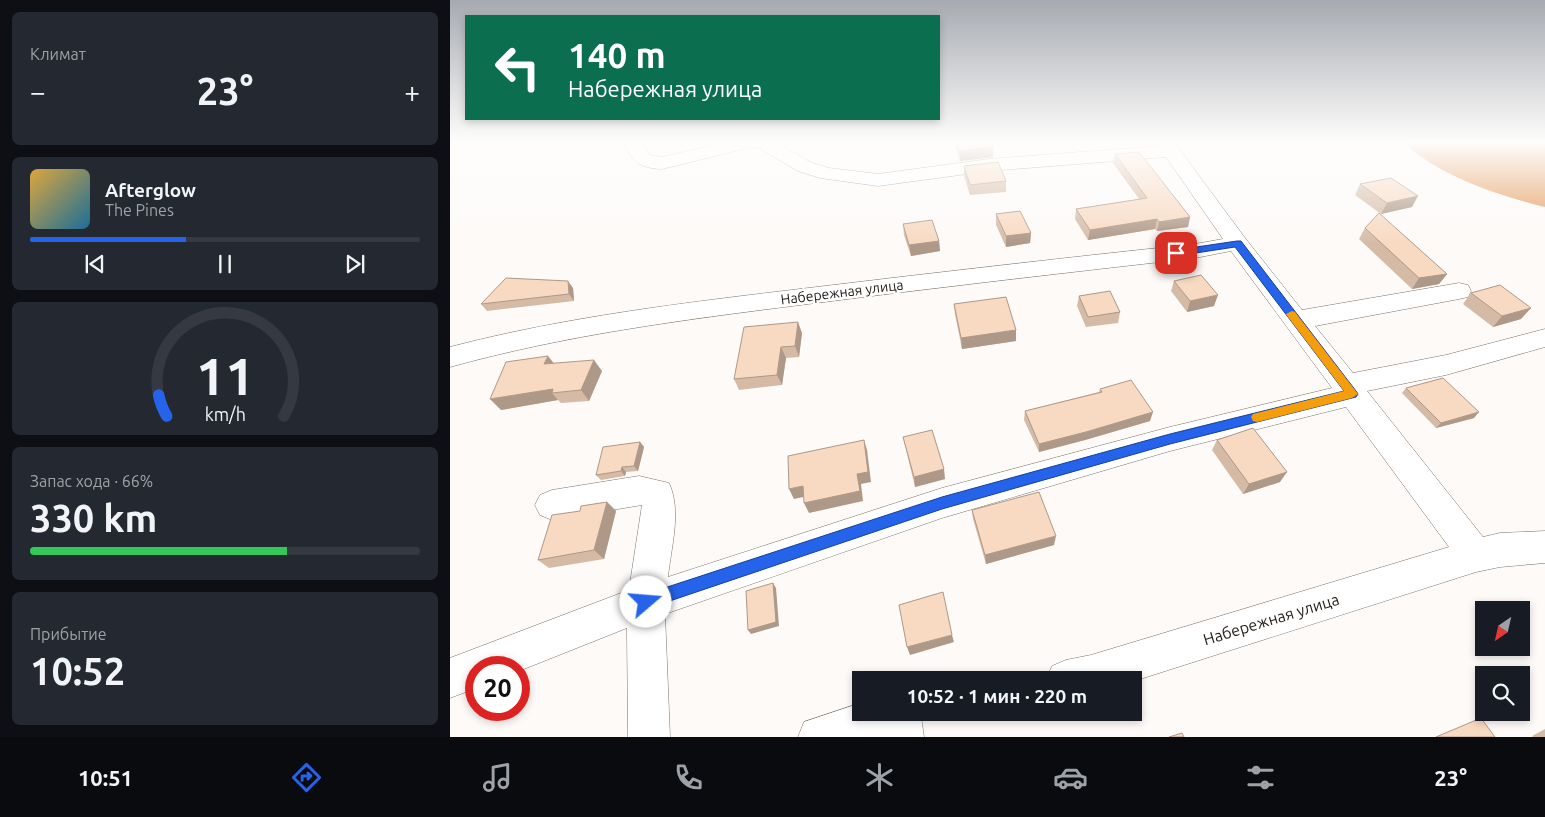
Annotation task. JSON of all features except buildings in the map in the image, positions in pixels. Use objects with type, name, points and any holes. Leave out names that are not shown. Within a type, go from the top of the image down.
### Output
[{"type":"street","points":[[847,176],[878,180],[907,176]]},
{"type":"street","points":[[1190,176],[1237,243],[1476,555]]},
{"type":"street","name":"Набережная улица","points":[[450,357],[496,344],[599,324],[889,286],[1194,251],[1237,243]]},
{"type":"street","points":[[1296,320],[1459,291]]},
{"type":"street","points":[[508,656],[646,602],[942,503],[1349,390],[1446,366],[1545,338]]},
{"type":"street","points":[[552,505],[639,490],[657,493],[659,508],[646,602],[649,737]]},
{"type":"street","name":"Набережная улица","points":[[1104,671],[1476,555],[1500,550],[1545,546]]},
{"type":"street","points":[[450,678],[465,672]]},
{"type":"street","points":[[819,737],[874,721]]},
{"type":"street","points":[[902,721],[903,737]]},
{"type":"shaded area","points":[[1456,176],[1545,176],[1545,207],[1508,197]]},
{"type":"slow traffic","points":[[1257,417],[1352,394],[1292,314]]},
{"type":"route","points":[[646,602],[942,503],[1170,439],[1352,394],[1237,243],[1210,249],[1176,253]]}]
